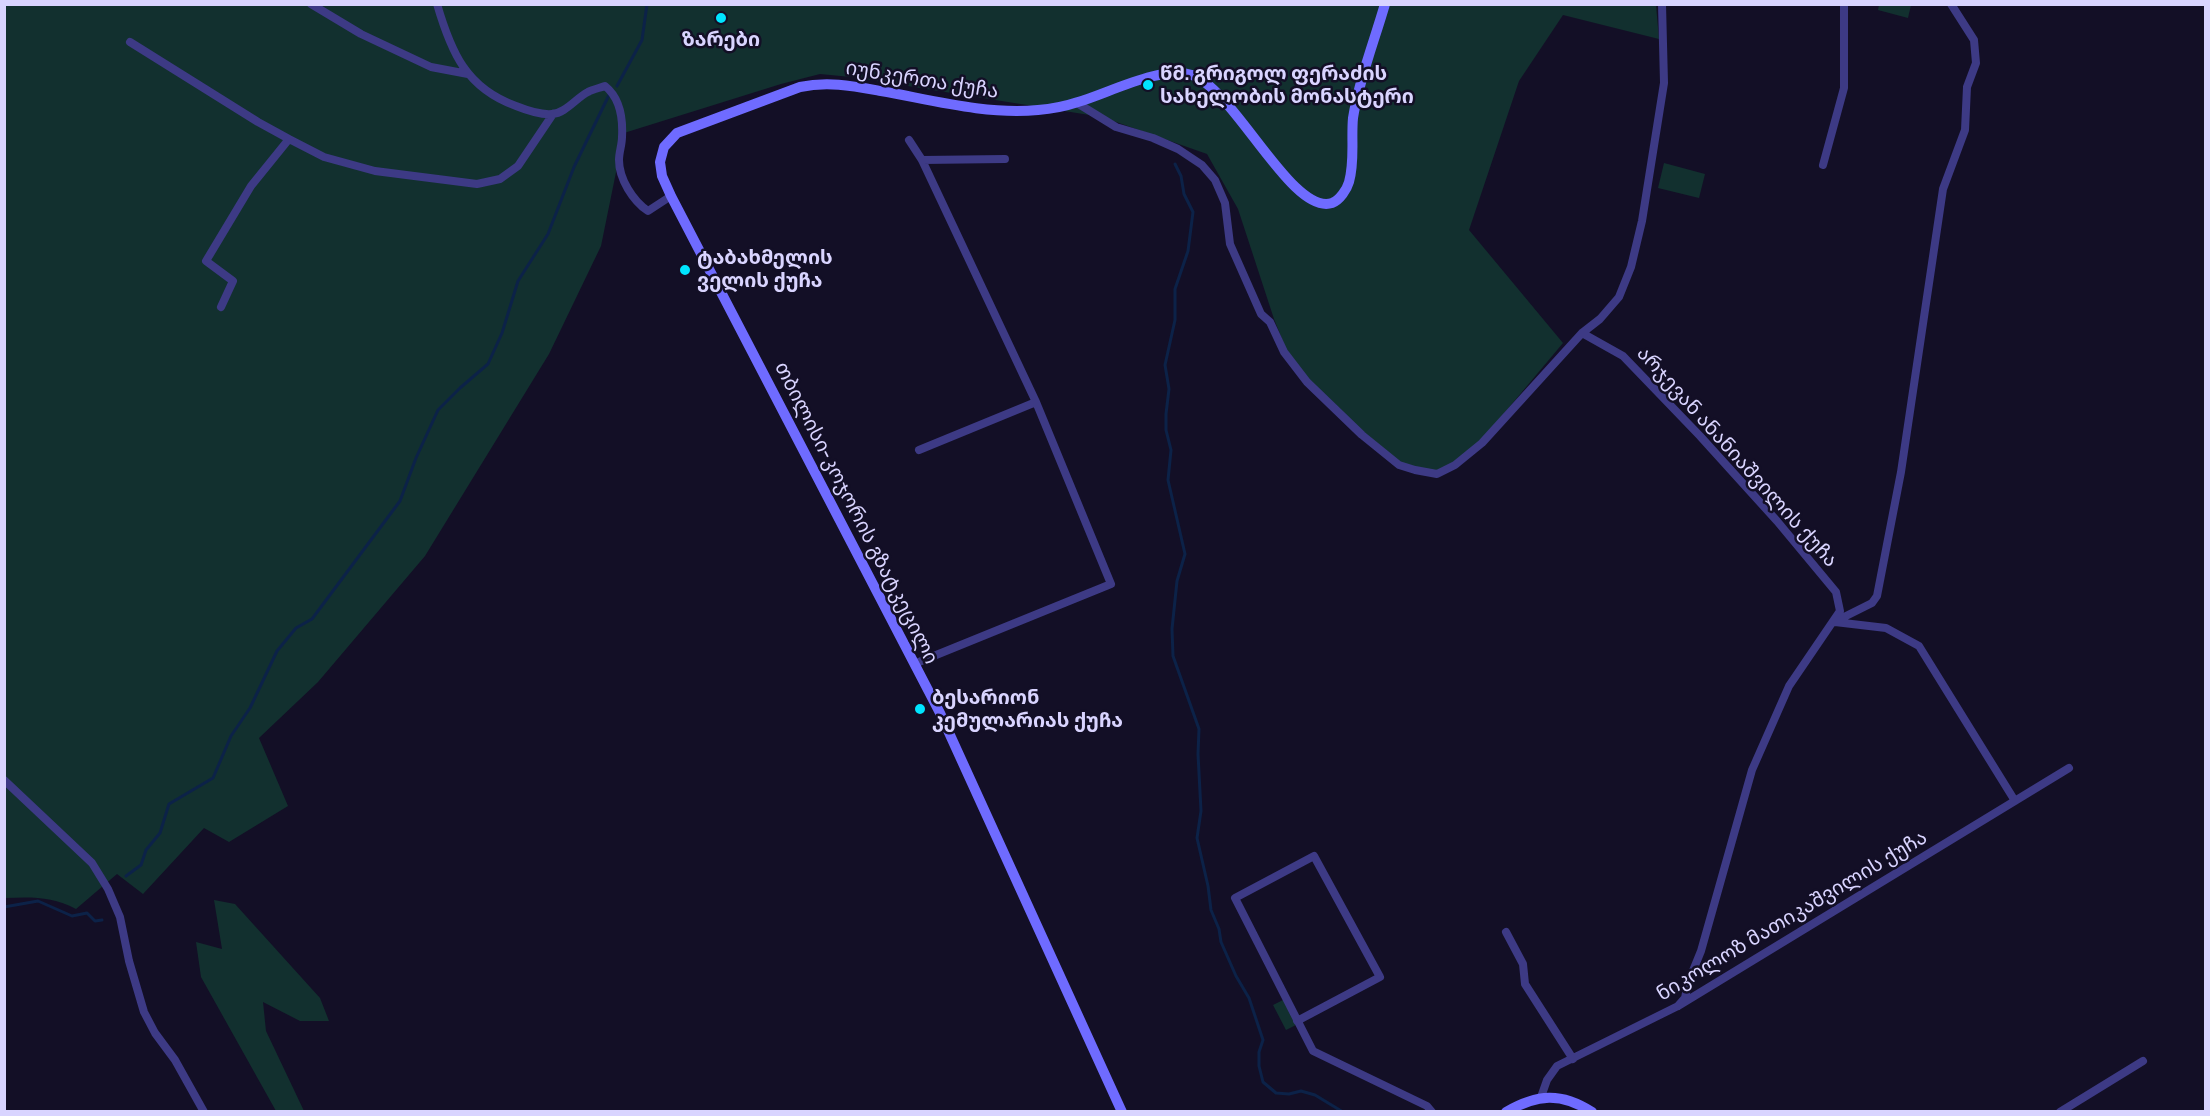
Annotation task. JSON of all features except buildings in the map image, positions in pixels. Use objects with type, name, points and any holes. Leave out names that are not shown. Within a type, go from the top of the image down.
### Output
[{"type":"main road","name":"იუნკერთა ქუჩა","points":[[671,196],[662,176],[660,162],[664,147],[677,133],[816,83],[849,86],[990,111],[1040,110],[1077,103],[1153,77],[1175,73],[1191,75],[1206,83],[1226,101],[1292,185],[1310,200],[1332,203],[1340,197],[1349,181],[1353,119],[1361,82],[1385,4]]},
{"type":"main road","name":"თბილისი-კოჯორის გზატკეცილი","points":[[671,196],[940,713],[1122,1112]]},
{"type":"main road","points":[[1506,1112],[1519,1104],[1541,1097],[1565,1100],[1592,1112]]},
{"type":"street","points":[[311,4],[361,34],[430,67],[468,74]]},
{"type":"street","points":[[437,4],[446,34],[459,63],[478,86],[502,101],[528,111],[552,114],[563,110],[588,92],[605,86],[614,94],[620,112],[622,136],[619,162],[624,181],[634,198],[648,211],[671,196]]},
{"type":"street","points":[[1077,103],[1116,127],[1154,138],[1178,149],[1202,165],[1215,180],[1225,203],[1230,244],[1261,314],[1270,322],[1284,352],[1307,382],[1362,435],[1399,465],[1437,474],[1455,465],[1482,443],[1582,333],[1600,319],[1619,297],[1634,256],[1642,221],[1664,83],[1662,4]]},
{"type":"street","points":[[1823,165],[1844,88],[1844,4]]},
{"type":"street","points":[[1678,1006],[1685,998],[1688,983],[1701,951],[1752,770],[1789,686],[1834,622],[1872,603],[1877,596],[1897,495],[1943,189],[1965,130],[1967,87],[1976,63],[1974,40],[1951,4]]},
{"type":"street","points":[[130,42],[258,122],[324,157],[375,171],[477,184],[500,179],[518,166],[552,114]]},
{"type":"street","points":[[221,307],[233,281],[206,261],[251,186],[289,138]]},
{"type":"street","points":[[909,140],[922,160],[1036,402],[1111,584],[914,664]]},
{"type":"street","points":[[922,160],[1005,159]]},
{"type":"street","name":"არჯევან ანანიაშვილის ქუჩა","points":[[1582,333],[1623,356],[1777,521],[1836,592],[1840,611],[1834,622]]},
{"type":"street","points":[[919,450],[1036,402]]},
{"type":"street","points":[[1834,622],[1886,628],[1919,646],[2015,801]]},
{"type":"street","name":"ნიკოლოზ მათიკაშვილის ქუჩა","points":[[1541,1097],[1547,1080],[1557,1066],[1678,1006],[2069,768]]},
{"type":"street","points":[[4,780],[92,863],[108,889],[120,917],[129,961],[144,1012],[155,1033],[175,1060],[204,1112]]},
{"type":"street","points":[[1297,1021],[1380,977],[1314,856],[1236,898],[1297,1021],[1313,1052],[1427,1106],[1432,1112]]},
{"type":"street","points":[[1506,932],[1523,964],[1525,984],[1573,1059]]},
{"type":"street","points":[[2060,1112],[2143,1061]]},
{"type":"green space","points":[[1879,4],[1911,5],[1908,18],[1878,10]]},
{"type":"green space","points":[[5,5],[1656,5],[1659,39],[1563,15],[1519,81],[1469,230],[1563,343],[1480,442],[1454,463],[1435,471],[1400,463],[1336,408],[1308,380],[1286,349],[1238,209],[1207,154],[1102,117],[820,74],[624,133],[601,246],[549,354],[425,556],[318,682],[259,738],[288,806],[229,842],[204,828],[143,894],[117,874],[76,909],[50,900],[5,898]]},
{"type":"green space","points":[[1664,163],[1705,174],[1699,198],[1658,188]]},
{"type":"green space","points":[[214,900],[235,904],[320,998],[329,1021],[300,1021],[263,1002],[266,1031],[304,1111],[276,1111],[201,977],[196,942],[222,949]]},
{"type":"green space","points":[[1285,999],[1298,1024],[1286,1030],[1273,1005]]},
{"type":"waterway","points":[[617,86],[642,40],[647,4]]},
{"type":"waterway","points":[[126,876],[141,865],[146,850],[160,833],[169,804],[213,778],[231,736],[250,708],[277,651],[296,628],[312,619],[400,501],[416,458],[438,410],[488,364],[502,333],[518,281],[548,234],[574,167],[609,95]]},
{"type":"waterway","points":[[1175,164],[1181,176],[1184,194],[1193,212],[1188,251],[1175,289],[1175,320],[1165,365],[1169,389],[1166,430],[1171,450],[1168,480],[1185,554],[1177,581],[1172,629],[1173,656],[1199,729],[1201,811],[1197,838],[1211,910],[1219,929],[1221,942],[1249,998],[1263,1040],[1259,1052],[1259,1066],[1263,1082],[1276,1093],[1289,1094],[1301,1091],[1315,1095],[1343,1112]]},
{"type":"waterway","points":[[4,907],[38,901],[72,916],[87,913],[95,921],[102,920]]},
{"type":"place","name":"ზარები","points":[[721,18]]},
{"type":"place","name":"წმ. გრიგოლ ფერაძის სახელობის მონასტერი","points":[[1148,85]]},
{"type":"place","name":"ტაბახმელის ველის ქუჩა","points":[[685,270]]},
{"type":"place","name":"ბესარიონ კემულარიას ქუჩა","points":[[920,709]]}]
